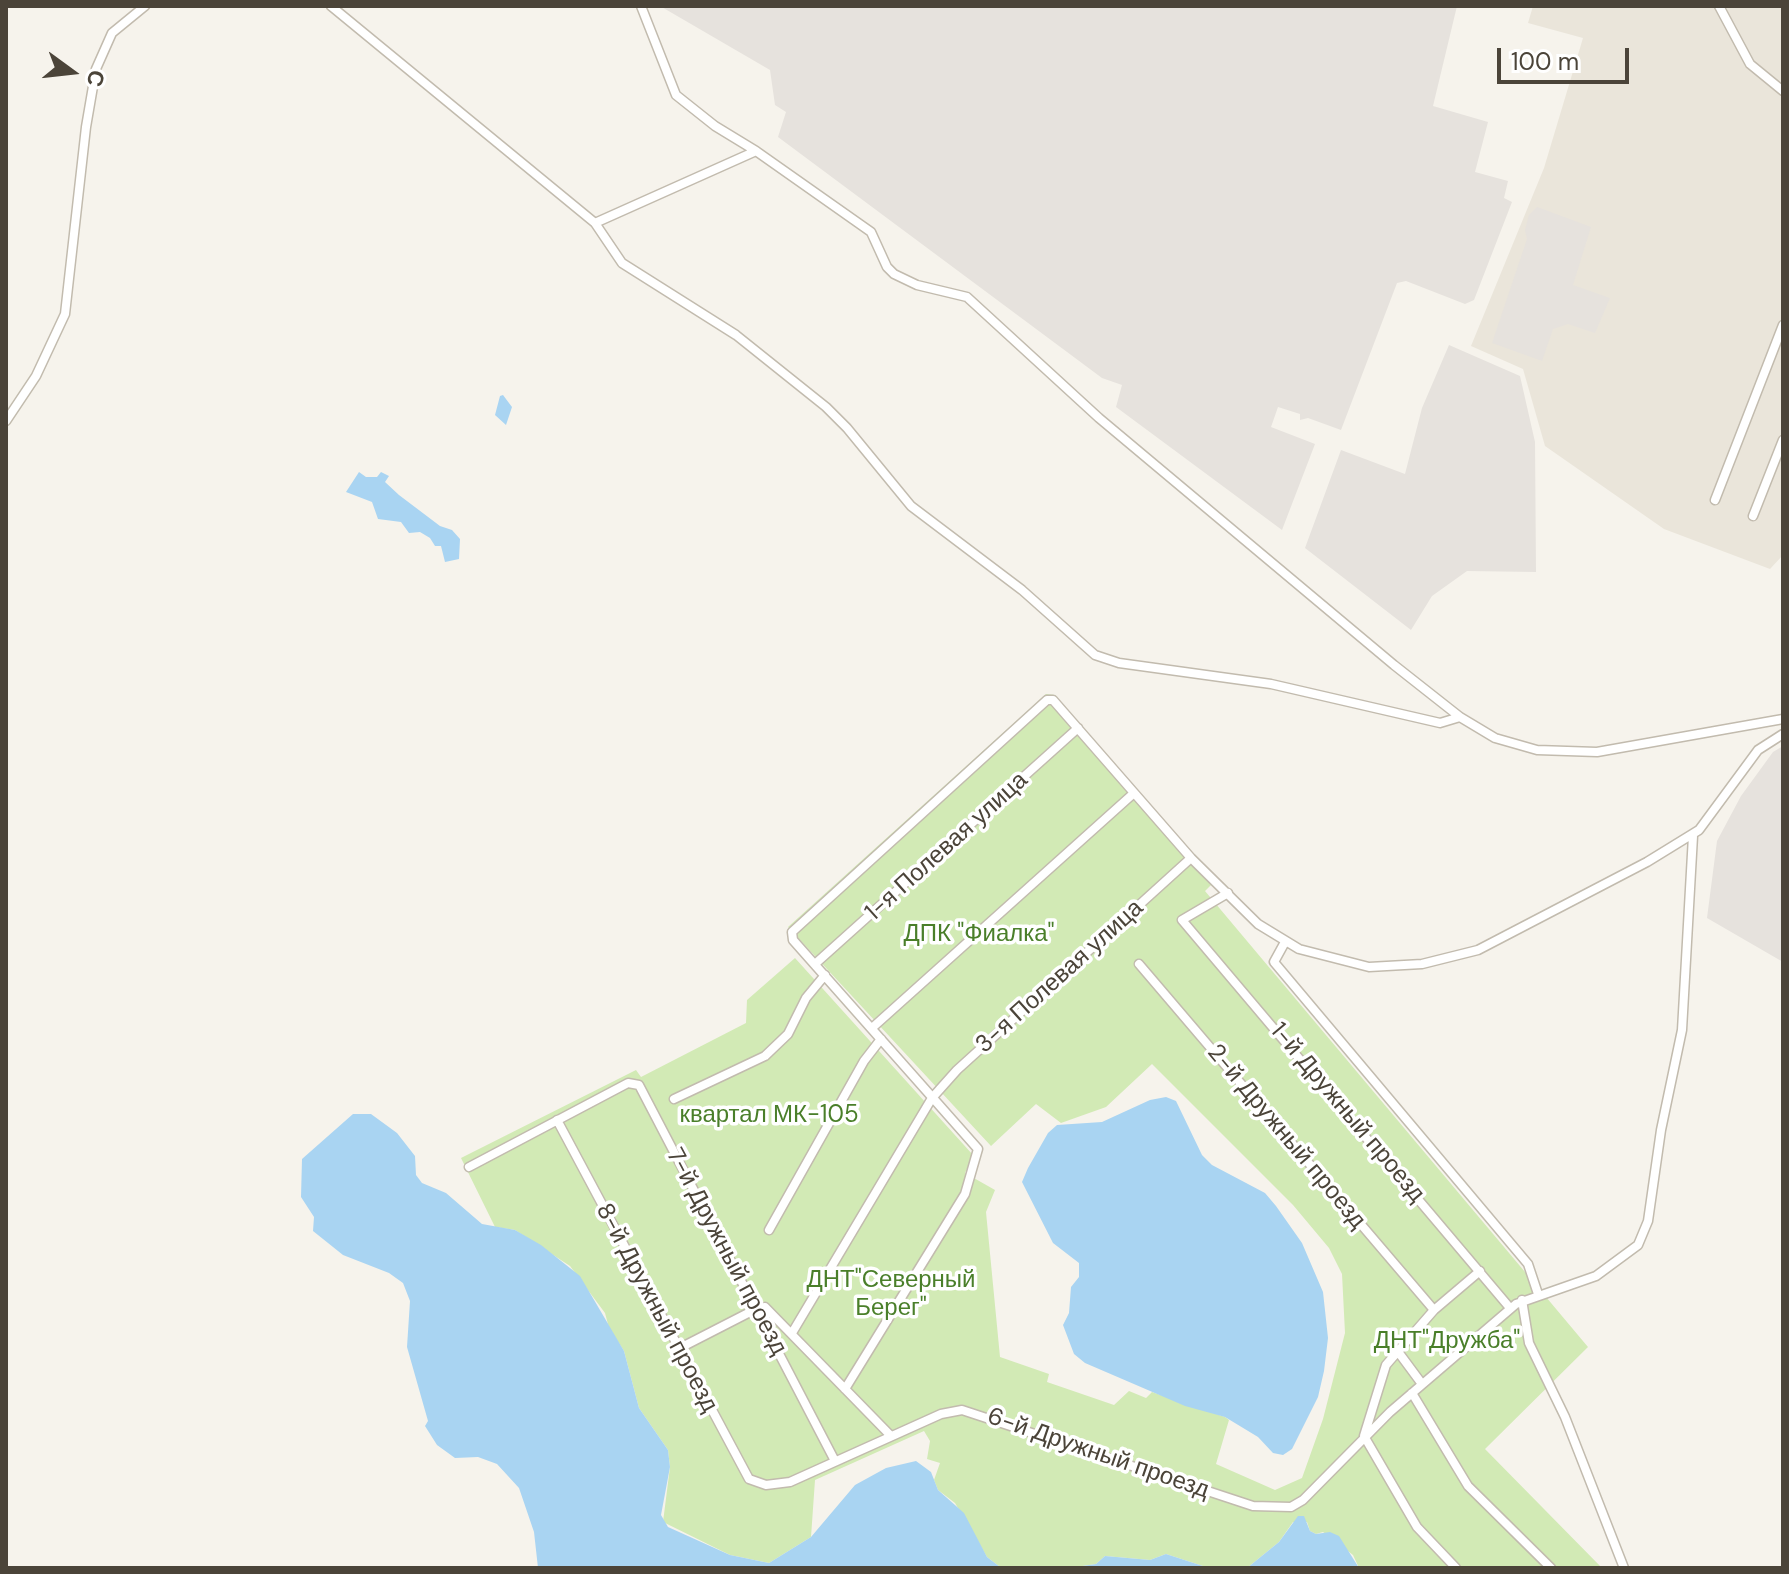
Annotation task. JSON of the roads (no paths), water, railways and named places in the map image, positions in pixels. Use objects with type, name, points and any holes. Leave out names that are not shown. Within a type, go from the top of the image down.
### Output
[{"type":"street","points":[[6,421],[36,376],[65,314],[86,127],[96,69],[112,33],[145,6]]},
{"type":"street","points":[[331,6],[595,223],[611,252],[622,263],[736,335],[826,407],[911,506],[1022,590],[1095,655],[1119,663],[1271,684],[1440,723],[1460,717]]},
{"type":"street","points":[[641,6],[676,95],[715,126],[871,232],[887,267],[894,274],[917,285],[967,297],[1099,418],[1460,717],[1508,743],[1559,752],[1633,748],[1783,719]]},
{"type":"street","points":[[1719,6],[1750,64],[1783,91]]},
{"type":"street","points":[[595,223],[756,151]]},
{"type":"street","points":[[1715,500],[1783,325]]},
{"type":"street","points":[[1753,516],[1783,440]]},
{"type":"street","points":[[845,1389],[965,1194],[978,1149],[793,940],[794,928],[1047,700],[1053,700],[1191,858],[1258,924],[1285,942],[1318,955],[1369,967],[1446,960],[1514,933],[1693,836],[1758,750],[1783,734]]},
{"type":"street","name":"1-я Полевая улица","points":[[815,964],[1078,728]]},
{"type":"street","points":[[872,1028],[1134,793]]},
{"type":"street","points":[[1364,1436],[1510,1308],[1538,1294],[1596,1276],[1628,1255],[1644,1234],[1682,1030],[1693,836]]},
{"type":"street","name":"3-я Полевая улица","points":[[792,1333],[932,1098],[957,1070],[1191,858]]},
{"type":"street","name":"1-й Дружный проезд","points":[[1228,893],[1182,920],[1510,1308]]},
{"type":"street","points":[[1285,942],[1274,962],[1528,1264],[1538,1294]]},
{"type":"street","name":"2-й Дружный проезд","points":[[1139,964],[1434,1310]]},
{"type":"street","points":[[674,1099],[765,1056],[788,1034],[806,998],[825,975]]},
{"type":"street","points":[[769,1230],[864,1061],[881,1039]]},
{"type":"street","name":"7-й Дружный проезд","points":[[469,1167],[628,1083],[639,1085],[835,1461]]},
{"type":"street","name":"8-й Дружный проезд","points":[[557,1120],[743,1471],[749,1479],[766,1485]]},
{"type":"street","points":[[1456,1568],[1417,1527],[1364,1436],[1383,1370],[1434,1310],[1480,1271]]},
{"type":"street","points":[[1522,1300],[1529,1343],[1565,1417],[1624,1568]]},
{"type":"street","points":[[678,1349],[756,1309],[770,1309],[891,1436]]},
{"type":"street","points":[[1399,1353],[1422,1384]]},
{"type":"street","points":[[1412,1393],[1468,1486],[1551,1568]]},
{"type":"street","name":"6-й Дружный проезд","points":[[766,1485],[790,1482],[944,1413],[971,1411],[1253,1506],[1282,1508],[1298,1504],[1364,1436]]},
{"type":"water","points":[[503,395],[512,407],[506,425],[495,415],[500,396]]},
{"type":"water","points":[[359,472],[366,477],[377,477],[381,472],[389,476],[385,482],[399,495],[440,526],[452,530],[460,539],[459,559],[445,562],[441,546],[435,546],[430,538],[420,532],[409,533],[401,522],[378,519],[372,502],[346,492]]},
{"type":"water","points":[[1166,1097],[1176,1101],[1202,1155],[1212,1165],[1265,1193],[1276,1206],[1302,1243],[1323,1292],[1328,1338],[1318,1397],[1292,1449],[1283,1455],[1273,1453],[1258,1437],[1225,1417],[1185,1406],[1085,1363],[1074,1354],[1063,1325],[1069,1313],[1071,1287],[1079,1277],[1079,1263],[1053,1243],[1022,1182],[1028,1168],[1048,1133],[1057,1125],[1102,1122],[1150,1100]]},
{"type":"water","points":[[353,1114],[371,1114],[397,1133],[415,1156],[416,1175],[422,1183],[446,1193],[482,1224],[515,1230],[541,1245],[580,1276],[624,1351],[639,1408],[668,1450],[670,1467],[661,1515],[668,1527],[730,1555],[769,1563],[811,1537],[855,1485],[886,1468],[916,1461],[931,1472],[938,1490],[964,1513],[987,1557],[1000,1567],[1076,1567],[1096,1564],[1105,1556],[1150,1560],[1166,1554],[1209,1568],[538,1568],[534,1532],[519,1488],[497,1464],[478,1457],[455,1458],[437,1445],[425,1426],[428,1421],[407,1347],[410,1301],[403,1283],[389,1273],[343,1255],[313,1231],[314,1217],[301,1197],[302,1159]]},
{"type":"water","points":[[1298,1516],[1304,1516],[1310,1531],[1316,1534],[1330,1532],[1339,1536],[1359,1568],[1247,1568],[1279,1542]]},
{"type":"park label","name":"ДПК \"Фиалка\"","points":[[979,935]]},
{"type":"park label","name":"квартал МК-105","points":[[769,1116]]},
{"type":"park label","name":"ДНТ\"Северный Берег\"","points":[[891,1295]]},
{"type":"park label","name":"ДНТ\"Дружба\"","points":[[1447,1342]]}]
